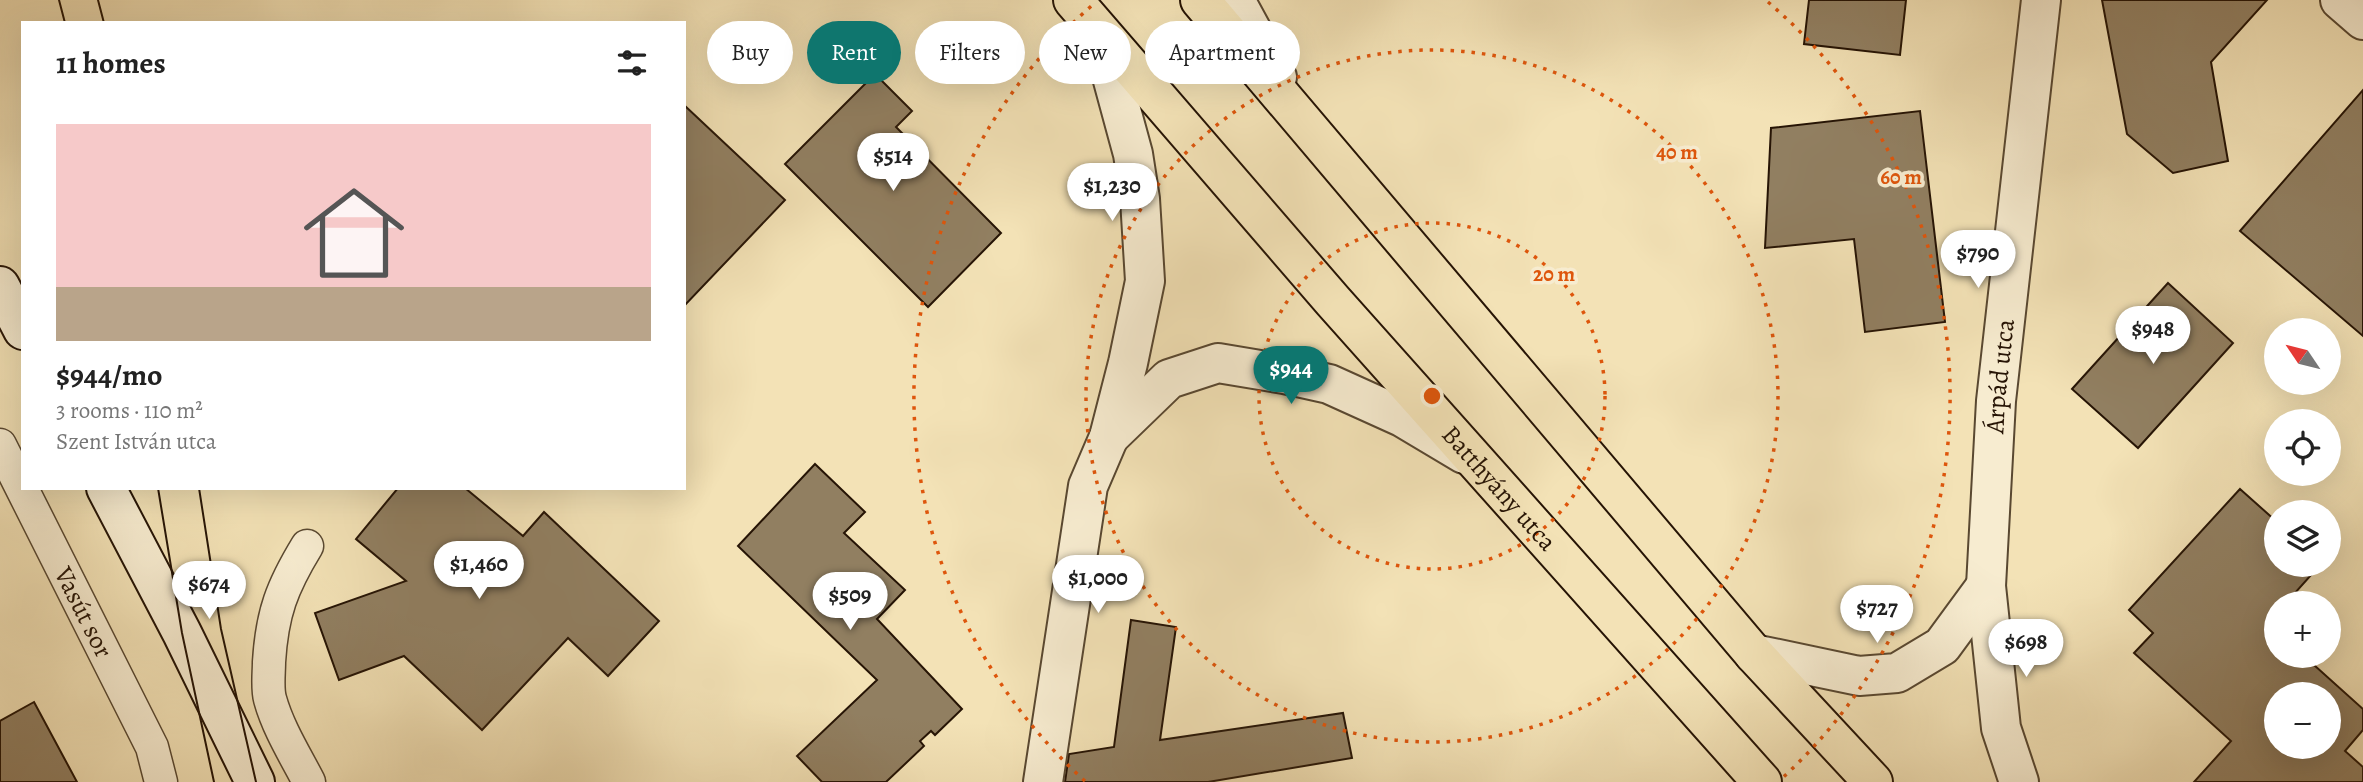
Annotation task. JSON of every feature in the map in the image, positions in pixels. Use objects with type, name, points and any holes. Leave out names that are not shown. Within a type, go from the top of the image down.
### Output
[{"type":"main road","points":[[1200,0],[1754,654],[1873,782]]},
{"type":"main road","name":"Batthyány utca","points":[[1077,5],[1334,301],[1762,782]]},
{"type":"street","points":[[1234,0],[1300,118]]},
{"type":"street","name":"Árpád utca","points":[[2019,782],[2001,728],[1986,586],[1996,401],[2041,0]]},
{"type":"street","points":[[2340,0],[2363,20]]},
{"type":"street","points":[[1043,782],[1088,486],[1109,437],[1145,281],[1141,213],[1133,154],[1111,73],[1077,5]]},
{"type":"street","points":[[0,286],[13,326]]},
{"type":"street","points":[[1109,437],[1168,379],[1218,363],[1329,384],[1402,417],[1474,459]]},
{"type":"street","points":[[107,490],[182,633],[255,782]]},
{"type":"street","points":[[1754,654],[1859,676],[1897,673],[1942,646],[1986,586]]},
{"type":"lane","name":"Vasút sor","points":[[0,445],[21,487]]},
{"type":"lane","name":"Vasút sor","points":[[23,490],[152,747],[161,782]]},
{"type":"lane","points":[[307,546],[289,576],[274,615],[269,667],[270,697],[282,730],[309,782]]},
{"type":"building","points":[[1809,0],[1906,0],[1900,55],[1804,44]]},
{"type":"building","points":[[2102,0],[2267,0],[2211,62],[2228,161],[2173,173],[2127,134]]},
{"type":"building","points":[[865,84],[885,84],[912,111],[896,127],[1001,233],[928,307],[785,164]]},
{"type":"building","points":[[2363,90],[2363,336],[2240,231]]},
{"type":"building","points":[[686,107],[785,200],[686,304]]},
{"type":"building","points":[[1920,111],[1945,322],[1865,332],[1854,239],[1765,248],[1771,128]]},
{"type":"building","points":[[2168,283],[2233,343],[2138,448],[2072,389]]},
{"type":"building","points":[[815,464],[865,512],[844,533],[905,590],[877,619],[962,709],[935,735],[931,731],[920,741],[924,746],[886,782],[822,782],[797,756],[877,680],[738,546]]},
{"type":"building","points":[[2240,489],[2264,510],[2264,577],[2309,577],[2297,591],[2264,591],[2264,668],[2317,668],[2333,682],[2264,682],[2264,759],[2341,759],[2341,689],[2363,709],[2363,730],[2345,751],[2363,767],[2363,782],[2194,782],[2231,741],[2134,653],[2153,633],[2129,610]]},
{"type":"building","points":[[396,490],[467,490],[523,536],[544,512],[659,621],[608,676],[568,638],[482,730],[404,656],[339,680],[315,613],[406,581],[356,539]]},
{"type":"building","points":[[1131,620],[1176,627],[1160,740],[1343,713],[1352,758],[1208,782],[1065,782],[1069,754],[1114,747]]},
{"type":"building","points":[[34,702],[77,782],[0,782],[0,721]]},
{"type":"tram line","points":[[59,0],[64,21]]},
{"type":"tram line","points":[[98,0],[103,21]]},
{"type":"tram line","points":[[158,490],[182,633],[214,782]]},
{"type":"tram line","points":[[199,490],[221,629],[256,782]]}]
